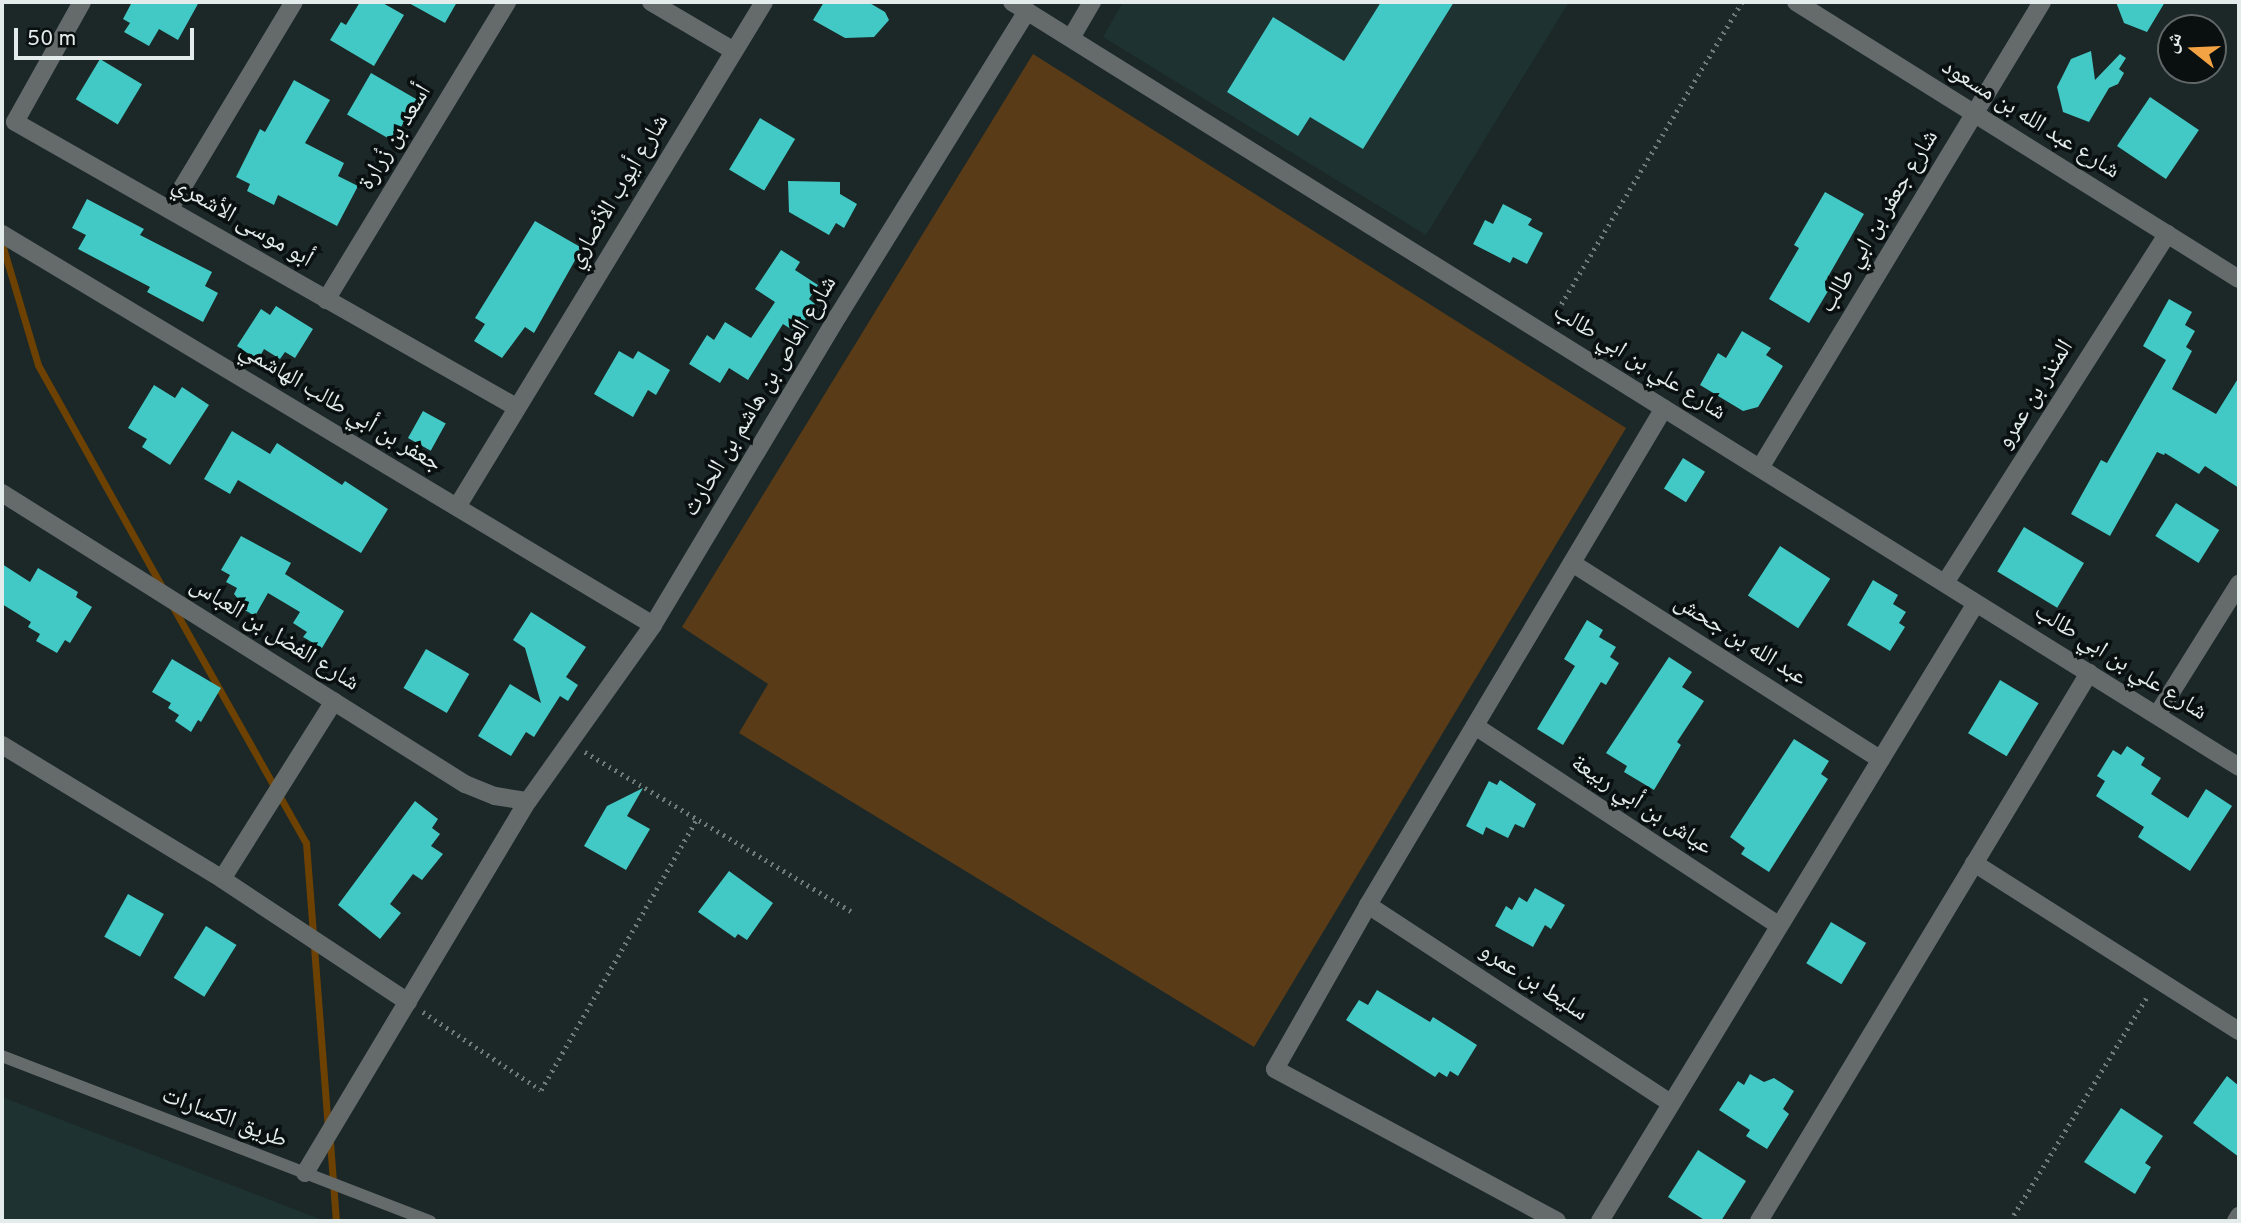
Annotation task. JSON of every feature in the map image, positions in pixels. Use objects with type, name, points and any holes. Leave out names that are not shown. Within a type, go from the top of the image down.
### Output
[{"type":"street","name":"أبو موسى الأشعري","points":[[82,2],[15,122],[516,407]]},
{"type":"street","points":[[170,208],[294,2]]},
{"type":"street","name":"أسعد بن زُرارة","points":[[326,300],[507,2]]},
{"type":"street","points":[[651,2],[734,51]]},
{"type":"street","name":"شارع أيوب الأنصاري","points":[[457,507],[764,2]]},
{"type":"street","points":[[1070,38],[1092,2]]},
{"type":"street","name":"شارع عبد الله بن مسعود","points":[[1796,2],[2239,279]]},
{"type":"street","name":"شارع جعفر بن ابي طالب","points":[[1760,468],[2042,2]]},
{"type":"street","name":"شارع علي بن ابي طالب","points":[[1020,6],[2239,767]]},
{"type":"street","name":"شارع العاص بن هاشم بن الحارث","points":[[305,1173],[528,801],[653,625],[1020,6]]},
{"type":"street","name":"جعفر بن أبي طالب الهاشمي","points":[[2,234],[653,625]]},
{"type":"street","name":"المنذر بن عمرو","points":[[1945,583],[2167,234]]},
{"type":"street","points":[[1557,1221],[1275,1069],[1368,905],[1664,408]]},
{"type":"street","name":"شارع الفضل بن العباس","points":[[2,494],[465,783],[495,796],[528,801]]},
{"type":"street","name":"عبد الله بن جحش","points":[[1572,563],[1881,760]]},
{"type":"street","points":[[2157,715],[2239,584]]},
{"type":"street","points":[[1600,1221],[1976,603]]},
{"type":"street","points":[[1759,1221],[2089,673]]},
{"type":"street","points":[[222,879],[334,701]]},
{"type":"street","name":"عياش بن أبي ربيعة","points":[[1475,726],[1779,926]]},
{"type":"street","points":[[2,745],[222,879],[408,1002]]},
{"type":"street","points":[[1974,863],[2239,1031]]},
{"type":"street","name":"سليط بن عمرو","points":[[1368,905],[1671,1102]]},
{"type":"street","points":[[2236,1221],[2239,1216]]},
{"type":"lane","name":"طريق الكسارات","points":[[2,1056],[430,1221]]},
{"type":"path","points":[[1544,333],[1742,2]]},
{"type":"path","points":[[569,743],[852,911]]},
{"type":"path","points":[[408,1002],[541,1090],[697,819]]},
{"type":"path","points":[[2010,1221],[2158,979]]},
{"type":"shaded area","points":[[1123,2],[1569,2],[1426,235],[1103,37]]},
{"type":"shaded area","points":[[1033,54],[1626,428],[1254,1047],[739,733],[768,684],[682,627]]},
{"type":"shaded area","points":[[2,1097],[325,1221],[2,1221]]},
{"type":"building","points":[[132,2],[199,2],[178,40],[159,29],[149,46],[124,32],[130,23],[123,19]]},
{"type":"building","points":[[360,2],[381,2],[404,15],[374,66],[330,40],[341,22],[346,25]]},
{"type":"building","points":[[407,2],[457,2],[445,23]]},
{"type":"building","points":[[824,2],[868,2],[885,12],[889,20],[874,37],[845,38],[813,20]]},
{"type":"building","points":[[1381,2],[1454,2],[1363,149],[1310,117],[1298,136],[1227,92],[1273,17],[1344,61]]},
{"type":"building","points":[[2116,2],[2165,2],[2147,32],[2124,23]]},
{"type":"building","points":[[2091,51],[2095,80],[2120,54],[2126,58],[2119,69],[2124,73],[2118,84],[2109,88],[2089,122],[2063,112],[2057,87],[2071,59]]},
{"type":"building","points":[[100,59],[142,84],[118,125],[76,99]]},
{"type":"building","points":[[371,73],[417,100],[393,141],[347,115]]},
{"type":"building","points":[[294,80],[330,100],[305,143],[344,163],[338,176],[358,186],[337,226],[278,195],[274,205],[247,191],[250,184],[236,177],[260,129],[265,132]]},
{"type":"building","points":[[2150,97],[2199,130],[2166,179],[2117,146]]},
{"type":"building","points":[[760,118],[795,139],[764,191],[729,169]]},
{"type":"building","points":[[788,181],[840,182],[840,194],[857,204],[844,228],[836,223],[829,235],[789,212]]},
{"type":"building","points":[[1825,192],[1864,214],[1825,282],[1831,286],[1809,323],[1769,299],[1799,248],[1794,245]]},
{"type":"building","points":[[87,199],[144,229],[140,235],[212,272],[205,286],[218,293],[203,322],[147,292],[150,287],[78,249],[86,235],[72,228]]},
{"type":"building","points":[[1503,204],[1532,219],[1528,225],[1543,233],[1527,264],[1513,257],[1510,263],[1473,244],[1485,220],[1493,224]]},
{"type":"building","points":[[535,221],[582,248],[534,333],[525,327],[502,358],[474,341],[485,324],[475,318]]},
{"type":"building","points":[[781,250],[800,262],[795,270],[818,285],[809,299],[815,304],[797,333],[783,324],[748,380],[729,368],[720,383],[689,364],[707,335],[714,340],[725,322],[751,338],[775,302],[755,289]]},
{"type":"building","points":[[2169,299],[2192,312],[2185,325],[2195,331],[2186,347],[2192,351],[2172,389],[2216,414],[2239,377],[2239,488],[2205,466],[2199,474],[2165,453],[2164,455],[2157,452],[2110,536],[2071,514],[2101,460],[2107,463],[2166,360],[2143,346]]},
{"type":"building","points":[[276,306],[313,329],[295,358],[285,352],[280,359],[264,349],[258,360],[237,346],[261,309],[270,315]]},
{"type":"building","points":[[1742,331],[1771,348],[1766,355],[1783,366],[1758,407],[1743,411],[1700,385],[1718,353],[1726,358]]},
{"type":"building","points":[[619,351],[633,359],[638,351],[670,370],[656,395],[648,390],[633,417],[594,394]]},
{"type":"building","points":[[154,385],[175,398],[182,387],[209,405],[170,465],[142,447],[147,439],[128,428]]},
{"type":"building","points":[[423,411],[446,424],[431,451],[408,438]]},
{"type":"building","points":[[232,431],[270,454],[277,443],[342,485],[345,481],[388,509],[361,553],[238,480],[230,494],[204,479]]},
{"type":"building","points":[[1683,458],[1705,472],[1686,502],[1664,489]]},
{"type":"building","points":[[2176,503],[2219,530],[2199,563],[2155,536]]},
{"type":"building","points":[[2024,527],[2084,563],[2057,608],[1997,572]]},
{"type":"building","points":[[241,536],[291,563],[285,574],[344,611],[322,648],[303,637],[307,632],[293,623],[300,612],[268,593],[255,616],[236,605],[239,600],[234,594],[237,588],[226,582],[230,575],[221,570]]},
{"type":"building","points":[[1780,546],[1830,579],[1798,628],[1748,595]]},
{"type":"building","points":[[2,564],[30,582],[38,568],[78,592],[76,597],[92,607],[70,643],[65,640],[57,653],[36,641],[40,634],[28,627],[31,622],[2,604]]},
{"type":"building","points":[[1873,580],[1898,595],[1893,604],[1906,612],[1899,623],[1905,627],[1890,651],[1847,625]]},
{"type":"building","points":[[531,612],[586,647],[566,677],[578,685],[568,701],[560,696],[534,737],[526,732],[511,756],[478,736],[510,684],[541,703],[525,648],[513,640]]},
{"type":"building","points":[[1587,620],[1603,630],[1599,637],[1616,647],[1610,657],[1619,663],[1606,685],[1601,682],[1563,745],[1537,729],[1575,666],[1564,659]]},
{"type":"building","points":[[426,649],[469,674],[447,713],[404,688]]},
{"type":"building","points":[[1669,657],[1692,672],[1682,687],[1704,701],[1677,742],[1681,745],[1654,790],[1624,772],[1627,766],[1606,753]]},
{"type":"building","points":[[172,659],[221,688],[201,722],[198,720],[191,732],[175,721],[179,715],[168,708],[171,703],[152,692]]},
{"type":"building","points":[[2000,680],[2039,703],[2007,756],[1968,733]]},
{"type":"building","points":[[1794,739],[1829,761],[1821,774],[1828,779],[1769,872],[1741,854],[1745,848],[1730,837]]},
{"type":"building","points":[[2127,746],[2145,758],[2141,765],[2161,778],[2151,794],[2188,818],[2206,789],[2232,806],[2190,871],[2138,837],[2144,827],[2096,796],[2105,781],[2097,776],[2113,750],[2121,755]]},
{"type":"building","points":[[1500,780],[1536,804],[1524,828],[1515,824],[1508,838],[1486,827],[1483,835],[1466,826],[1489,781],[1497,785]]},
{"type":"building","points":[[643,788],[627,816],[650,829],[626,870],[584,846],[607,806]]},
{"type":"building","points":[[415,801],[438,819],[432,828],[440,834],[431,846],[443,854],[422,880],[413,874],[390,904],[401,913],[380,939],[338,905]]},
{"type":"building","points":[[729,871],[773,903],[747,940],[738,934],[735,938],[698,912]]},
{"type":"building","points":[[1535,888],[1565,905],[1551,929],[1545,925],[1533,947],[1495,926],[1506,906],[1512,910],[1519,897],[1527,902]]},
{"type":"building","points":[[128,894],[164,914],[140,957],[104,937]]},
{"type":"building","points":[[1831,922],[1866,943],[1841,984],[1806,963]]},
{"type":"building","points":[[206,926],[237,945],[204,997],[174,978]]},
{"type":"building","points":[[1377,990],[1430,1022],[1433,1017],[1477,1045],[1458,1076],[1450,1071],[1447,1077],[1439,1072],[1435,1077],[1346,1020],[1359,1000],[1368,1005]]},
{"type":"building","points":[[1750,1074],[1764,1082],[1774,1078],[1794,1091],[1783,1109],[1789,1114],[1767,1149],[1746,1136],[1750,1130],[1719,1110],[1738,1081],[1744,1085]]},
{"type":"building","points":[[2227,1076],[2239,1086],[2239,1157],[2193,1123]]},
{"type":"building","points":[[2121,1108],[2163,1136],[2145,1163],[2151,1167],[2135,1194],[2084,1162]]},
{"type":"building","points":[[1698,1150],[1746,1181],[1721,1221],[1706,1221],[1668,1197]]},
{"type":"waterway","points":[[2,244],[38,365],[162,587]]},
{"type":"waterway","points":[[173,607],[306,843],[328,1126]]},
{"type":"waterway","points":[[330,1142],[336,1221]]}]
